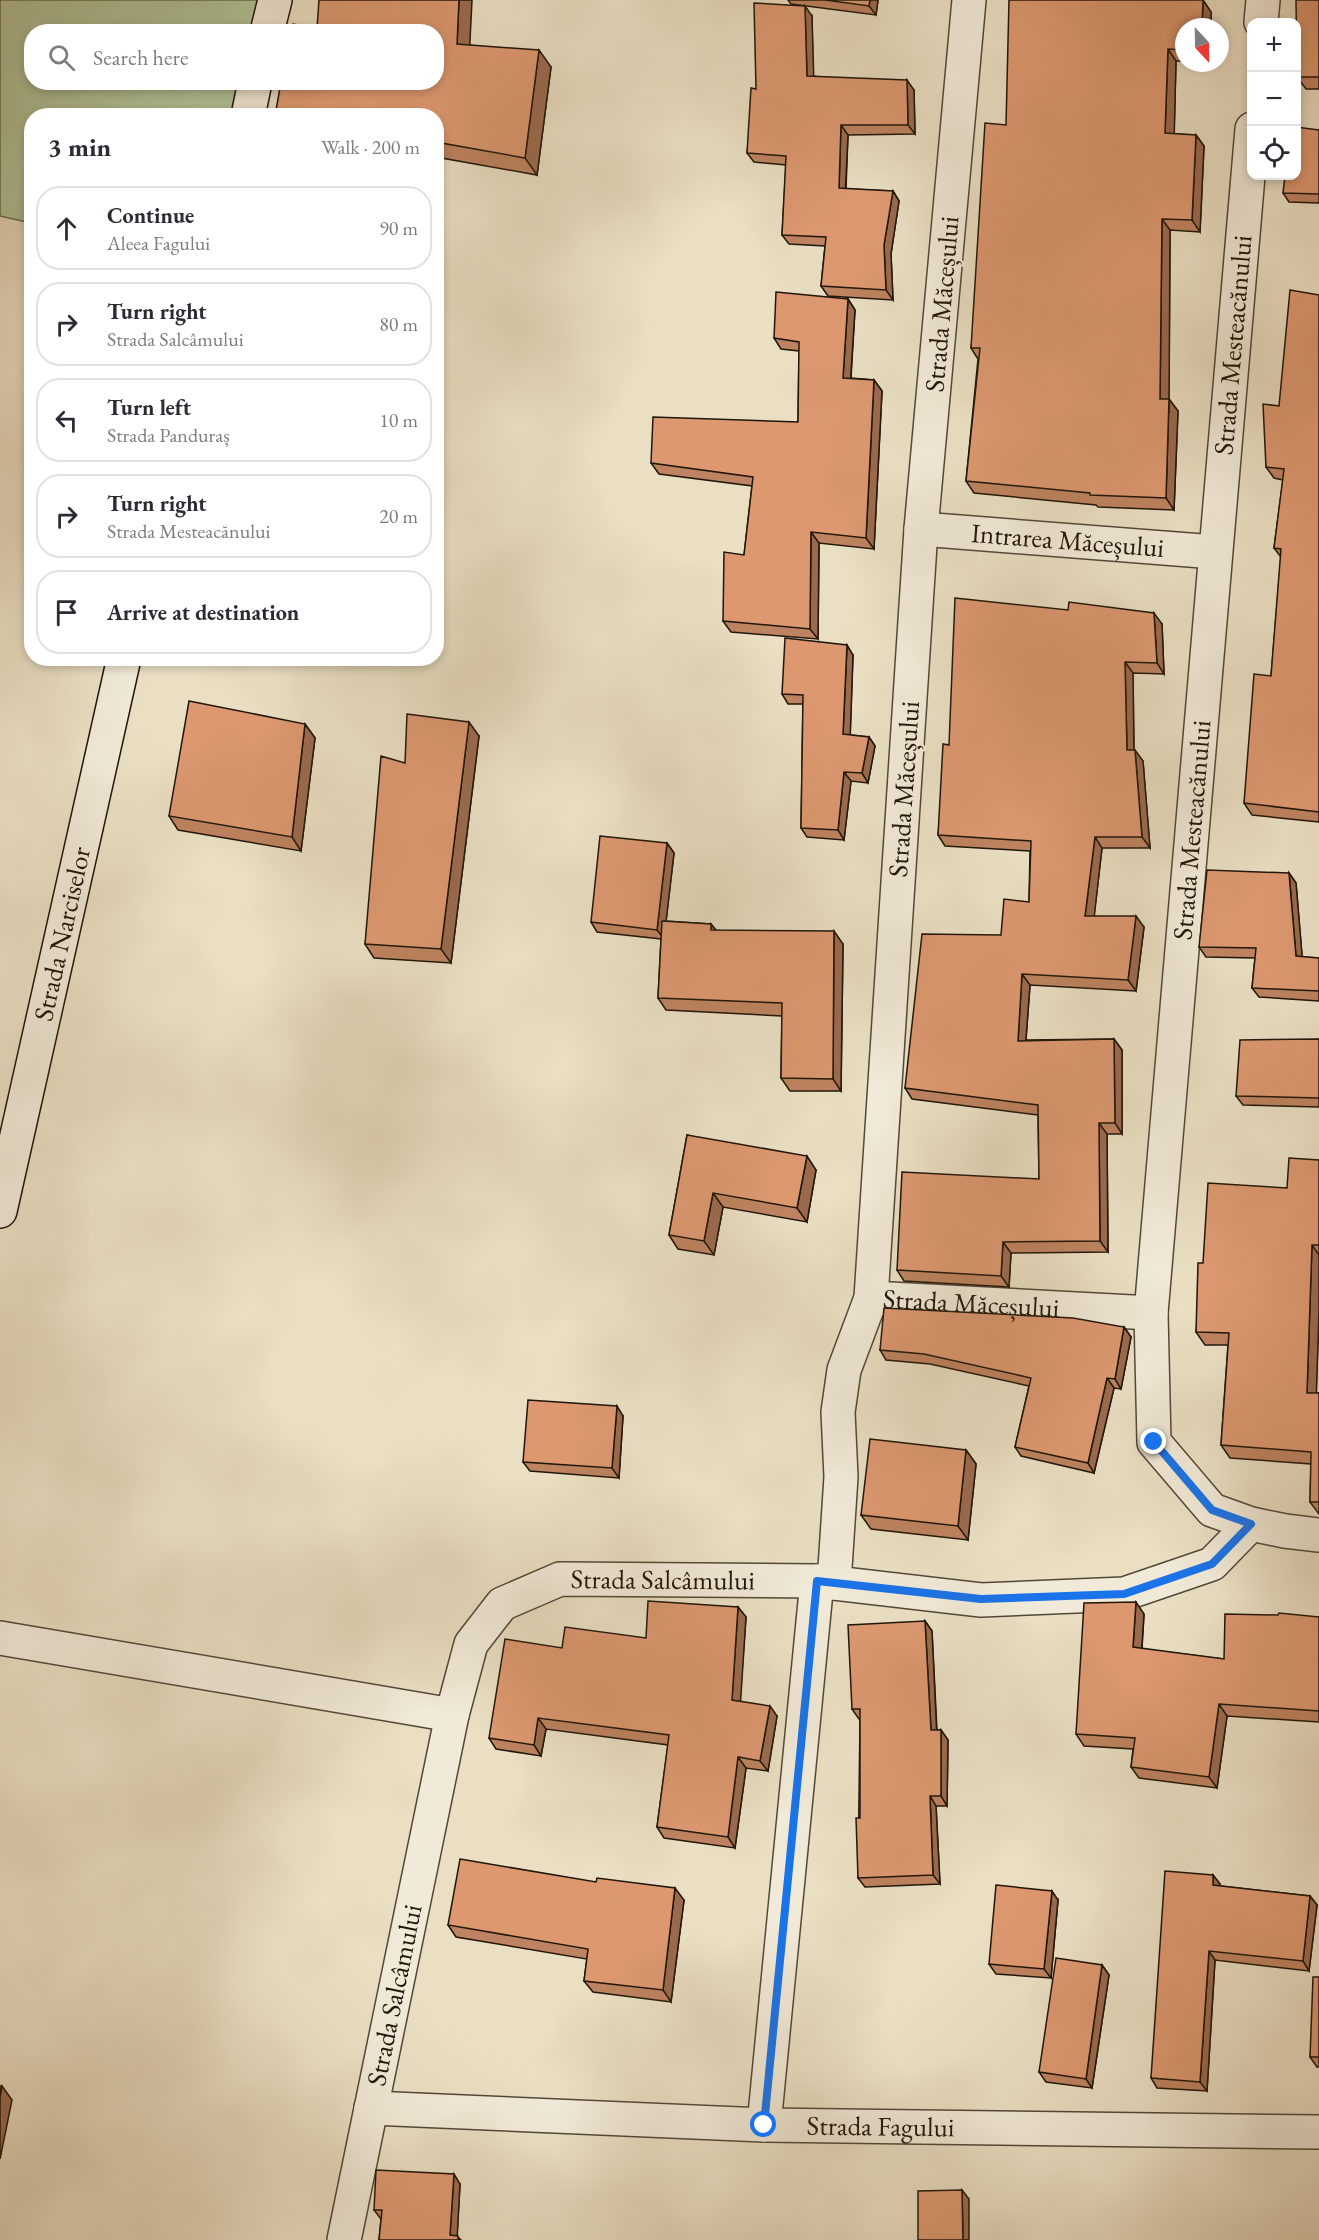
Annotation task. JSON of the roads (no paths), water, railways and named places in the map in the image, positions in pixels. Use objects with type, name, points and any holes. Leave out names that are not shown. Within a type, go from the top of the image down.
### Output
[{"type":"street","points":[[269,24],[274,0]]},
{"type":"street","name":"Strada Măceșului","points":[[969,0],[921,529],[871,1298],[1151,1313]]},
{"type":"street","points":[[1261,18],[1263,0]]},
{"type":"street","points":[[250,108],[253,90]]},
{"type":"street","name":"Strada Mesteacănului","points":[[1247,176],[1151,1313],[1154,1442],[1212,1510],[1251,1524]]},
{"type":"street","name":"Intrarea Măceșului","points":[[921,529],[1215,552]]},
{"type":"street","name":"Strada Narciselor","points":[[0,1211],[122,666]]},
{"type":"street","points":[[764,2125],[826,1582],[841,1477],[838,1412],[844,1370],[871,1298]]},
{"type":"street","points":[[1251,1524],[1319,1535]]},
{"type":"street","name":"Strada Salcâmului","points":[[344,2240],[452,1715],[471,1644],[502,1604],[560,1580],[826,1582],[981,1599],[1124,1594],[1212,1564],[1251,1524]]},
{"type":"street","points":[[0,1638],[452,1715]]},
{"type":"street","name":"Strada Fagului","points":[[371,2108],[764,2125],[1319,2132]]}]
